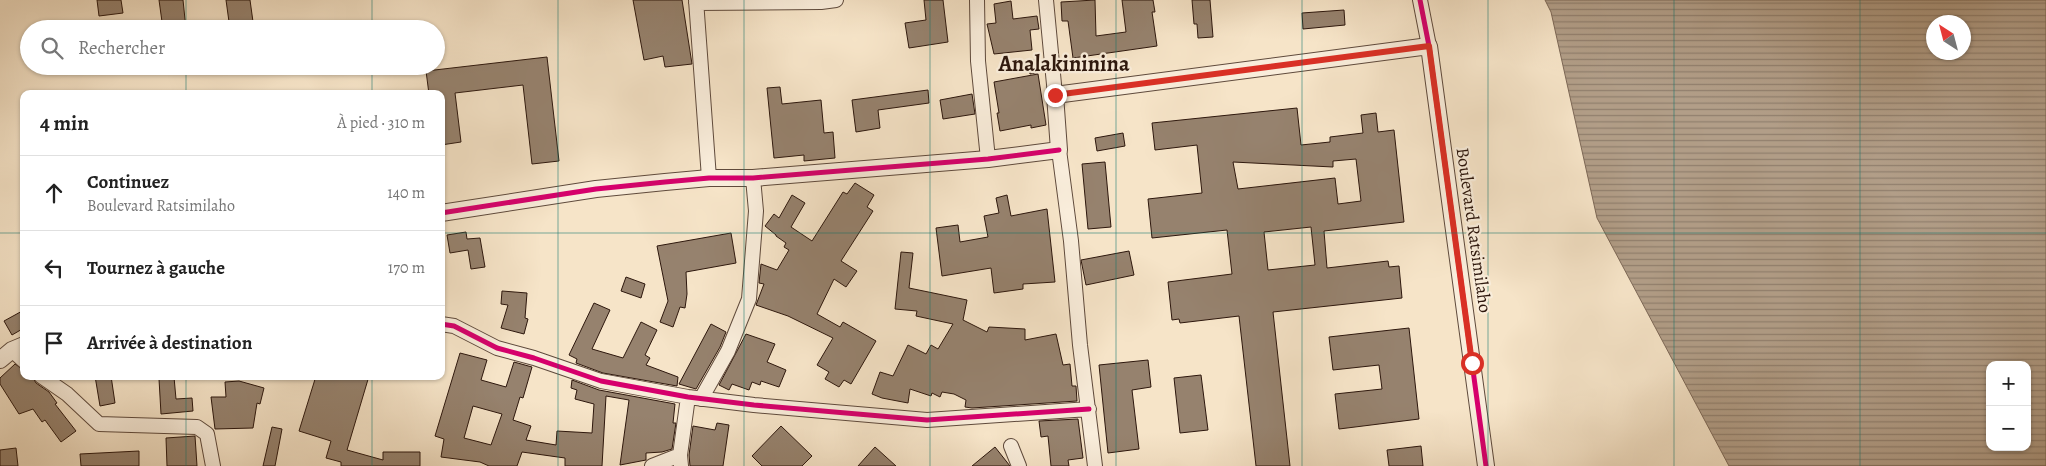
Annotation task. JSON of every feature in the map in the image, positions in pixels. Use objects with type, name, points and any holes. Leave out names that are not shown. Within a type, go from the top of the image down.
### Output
[{"type":"street","points":[[709,178],[696,2],[821,2],[836,0]]},
{"type":"street","points":[[978,0],[978,61],[988,159]]},
{"type":"street","points":[[1046,0],[1059,150],[1071,242],[1080,345],[1095,466]]},
{"type":"street","name":"Boulevard Ratsimilaho","points":[[1420,0],[1429,46],[1486,466]]},
{"type":"street","points":[[1055,95],[1429,46]]},
{"type":"street","points":[[445,212],[596,189],[709,178],[753,178],[988,159],[1059,150]]},
{"type":"street","points":[[652,466],[680,461],[695,398],[728,351],[749,299],[756,211],[753,178]]},
{"type":"street","points":[[445,325],[454,326],[497,348],[534,358],[570,372],[601,381],[695,398],[927,420],[1089,409]]},
{"type":"street","points":[[47,380],[67,394],[99,424],[197,427],[207,434],[212,466]]},
{"type":"street","points":[[1011,446],[1019,466]]},
{"type":"shaded area","points":[[1545,0],[2046,0],[2046,466],[1729,466],[1597,218],[1551,12]]},
{"type":"building","points":[[97,0],[121,0],[123,13],[99,16]]},
{"type":"building","points":[[159,0],[183,0],[185,20],[162,20]]},
{"type":"building","points":[[226,0],[250,0],[253,20],[229,20]]},
{"type":"building","points":[[633,0],[682,0],[692,64],[665,67],[663,56],[644,60]]},
{"type":"building","points":[[924,0],[943,0],[948,42],[909,48],[905,23],[926,20]]},
{"type":"building","points":[[1095,0],[1096,36],[1126,32],[1122,0],[1153,0],[1155,12],[1152,12],[1157,46],[1073,58],[1068,21],[1062,21],[1061,2]]},
{"type":"building","points":[[1192,0],[1210,0],[1213,37],[1198,38],[1197,24],[1194,24]]},
{"type":"building","points":[[1011,1],[1013,19],[1037,16],[1039,29],[1030,30],[1032,50],[994,54],[987,24],[996,23],[994,4]]},
{"type":"building","points":[[1344,10],[1345,25],[1303,29],[1302,13]]},
{"type":"building","points":[[547,57],[559,161],[532,164],[523,85],[455,93],[461,142],[445,144],[445,90],[428,90],[427,75],[445,75],[445,69]]},
{"type":"building","points":[[1040,59],[1042,72],[1030,74],[1027,61]]},
{"type":"building","points":[[1038,74],[1046,125],[1031,128],[1031,125],[1000,131],[994,82]]},
{"type":"building","points":[[780,87],[782,104],[821,100],[824,133],[833,132],[835,158],[804,161],[804,155],[774,158],[767,88]]},
{"type":"building","points":[[928,90],[929,103],[878,110],[880,128],[856,132],[852,100]]},
{"type":"building","points":[[972,94],[975,114],[943,119],[940,100]]},
{"type":"building","points":[[1297,108],[1301,145],[1330,142],[1330,137],[1363,133],[1361,115],[1376,113],[1378,132],[1394,130],[1404,222],[1324,231],[1327,268],[1388,261],[1389,267],[1399,266],[1402,298],[1273,312],[1290,466],[1256,466],[1239,316],[1180,323],[1179,319],[1172,320],[1168,282],[1232,274],[1227,230],[1152,238],[1148,199],[1202,193],[1197,145],[1155,150],[1152,123]],"holes":[[[1356,159],[1361,201],[1338,204],[1335,178],[1238,189],[1233,162],[1333,167],[1333,161]],[[1311,227],[1315,265],[1268,270],[1264,232]]]},
{"type":"building","points":[[1123,133],[1125,146],[1097,151],[1095,138]]},
{"type":"building","points":[[1105,162],[1111,227],[1088,229],[1082,164]]},
{"type":"building","points":[[855,183],[874,195],[867,207],[873,211],[841,261],[857,271],[846,287],[834,279],[817,314],[840,327],[843,322],[876,341],[851,384],[844,380],[839,387],[825,379],[829,372],[817,365],[833,338],[788,316],[756,305],[764,284],[759,283],[761,264],[777,270],[789,250],[784,247],[786,243],[765,226],[774,214],[779,218],[792,195],[805,203],[791,227],[812,241],[843,192],[847,194]]},
{"type":"building","points":[[1007,195],[1011,216],[1047,209],[1055,282],[1023,284],[1023,289],[994,293],[991,268],[942,276],[936,228],[958,225],[960,242],[988,237],[984,216],[999,213],[996,198]]},
{"type":"building","points":[[466,232],[467,239],[480,238],[485,267],[471,269],[468,250],[450,253],[447,235]]},
{"type":"building","points":[[731,233],[736,263],[686,272],[687,294],[685,308],[680,307],[673,327],[660,322],[668,301],[657,246]]},
{"type":"building","points":[[1129,251],[1134,275],[1086,285],[1081,260]]},
{"type":"building","points":[[901,252],[913,253],[909,288],[967,300],[963,320],[987,332],[989,327],[1025,329],[1025,340],[1056,334],[1063,365],[1070,364],[1072,386],[1076,386],[1077,401],[972,408],[965,407],[966,400],[954,394],[942,392],[940,397],[932,393],[931,396],[910,389],[908,403],[872,394],[880,372],[893,376],[908,345],[926,354],[931,345],[938,349],[953,324],[916,316],[917,311],[895,309]]},
{"type":"building","points":[[626,277],[645,284],[641,298],[621,291]]},
{"type":"building","points":[[502,291],[527,293],[525,318],[528,319],[524,334],[501,328],[508,305],[501,304]]},
{"type":"building","points":[[594,303],[610,310],[592,349],[623,358],[641,322],[657,330],[645,355],[650,358],[646,365],[678,377],[677,386],[603,373],[576,363],[577,359],[569,355]]},
{"type":"building","points":[[20,312],[20,330],[12,335],[4,321]]},
{"type":"building","points":[[711,324],[726,332],[720,347],[696,389],[679,384]]},
{"type":"building","points":[[1409,328],[1419,419],[1339,429],[1335,394],[1382,389],[1379,365],[1333,370],[1329,337]]},
{"type":"building","points":[[746,334],[775,344],[767,362],[786,370],[779,387],[761,381],[760,385],[752,382],[749,390],[732,384],[729,390],[719,385]]},
{"type":"building","points":[[460,353],[487,360],[481,380],[506,387],[514,362],[532,367],[523,398],[520,397],[513,420],[531,426],[526,440],[556,445],[557,431],[592,433],[594,404],[575,399],[577,390],[571,388],[572,380],[599,390],[675,404],[673,423],[676,423],[672,449],[646,453],[646,460],[620,465],[629,400],[606,396],[602,466],[565,466],[565,458],[522,452],[517,466],[489,466],[480,462],[441,457],[444,439],[435,436]],"holes":[[[473,406],[502,414],[491,445],[464,438]]]},
{"type":"building","points":[[1148,360],[1151,387],[1132,390],[1139,449],[1108,453],[1099,365]]},
{"type":"building","points":[[15,364],[20,367],[20,380],[34,380],[49,392],[57,403],[55,404],[76,431],[61,442],[45,420],[42,422],[33,409],[19,414],[0,384],[0,378]]},
{"type":"building","points":[[1201,375],[1208,430],[1180,433],[1174,378]]},
{"type":"building","points":[[96,380],[112,380],[115,403],[100,406]]},
{"type":"building","points":[[159,380],[174,380],[176,399],[192,398],[193,411],[161,414]]},
{"type":"building","points":[[315,380],[368,380],[347,450],[383,460],[383,452],[420,452],[420,466],[341,466],[341,462],[326,458],[331,441],[299,431]]},
{"type":"building","points":[[239,381],[264,388],[260,404],[257,403],[253,428],[215,429],[211,397],[226,397],[225,382]]},
{"type":"building","points":[[1078,419],[1083,458],[1068,460],[1069,466],[1051,466],[1048,436],[1041,437],[1039,421]]},
{"type":"building","points":[[717,423],[729,425],[723,466],[690,466],[689,455],[693,426],[715,430]]},
{"type":"building","points":[[781,426],[812,456],[802,466],[762,466],[752,456]]},
{"type":"building","points":[[272,427],[282,429],[275,466],[263,466]]},
{"type":"building","points":[[195,436],[197,466],[167,466],[166,438]]},
{"type":"building","points":[[1421,446],[1423,466],[1389,466],[1387,450]]},
{"type":"building","points":[[875,447],[896,466],[858,466]]},
{"type":"building","points":[[995,447],[1010,466],[972,466]]},
{"type":"building","points":[[16,448],[18,466],[0,466],[0,450]]},
{"type":"building","points":[[139,451],[139,466],[81,466],[80,454]]},
{"type":"cycle path","points":[[1420,0],[1429,46],[1486,466]]},
{"type":"cycle path","points":[[445,212],[596,189],[709,178],[753,178],[988,159],[1059,150]]},
{"type":"cycle path","points":[[445,325],[454,326],[497,348],[534,358],[601,381],[688,397],[754,405],[927,420],[1089,409]]},
{"type":"district","name":"Analakininina","points":[[1064,63]]},
{"type":"route","points":[[1055,95],[1429,46],[1472,363]]}]
